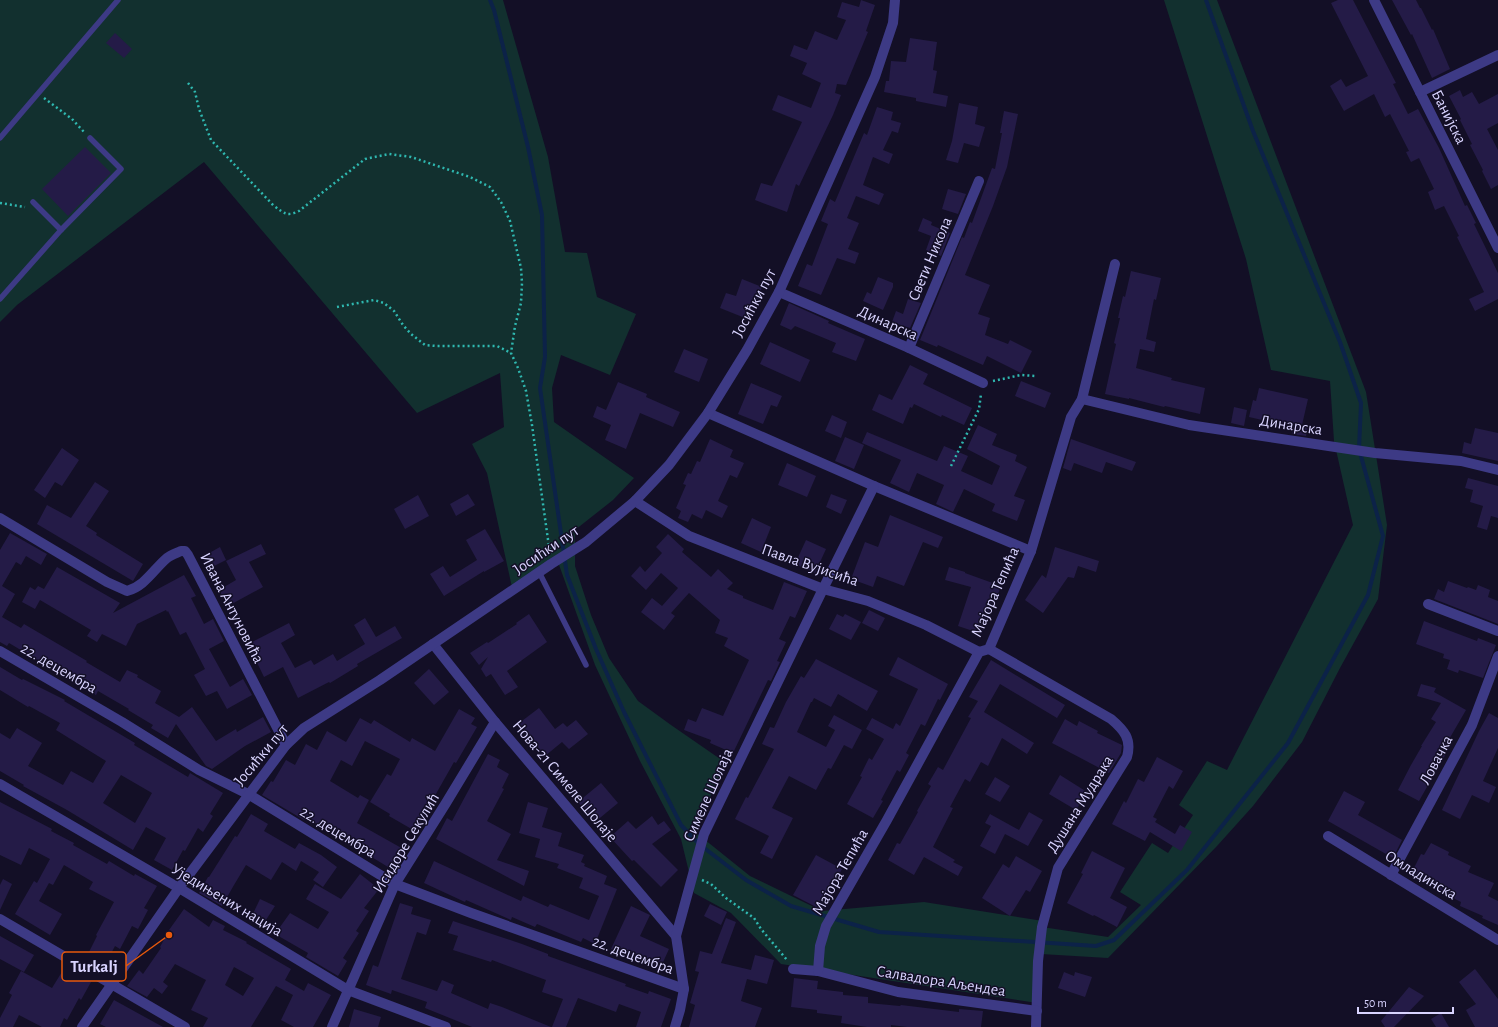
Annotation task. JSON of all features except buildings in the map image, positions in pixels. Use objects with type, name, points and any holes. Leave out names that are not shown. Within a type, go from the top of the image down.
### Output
[{"type":"street","name":"Јосићки пут","points":[[82,1027],[179,888],[286,745],[304,728],[380,680],[539,572],[586,542],[635,500],[669,465],[708,413],[747,350],[779,292],[875,78],[893,23],[895,0]]},
{"type":"street","name":"Банијска","points":[[1374,0],[1498,248]]},
{"type":"street","points":[[1420,92],[1498,55]]},
{"type":"street","name":"Свети Никола","points":[[909,348],[979,181]]},
{"type":"street","name":"Мајора Тепића","points":[[818,972],[820,946],[826,926],[984,650],[1031,551],[1071,417],[1082,399],[1115,264]]},
{"type":"street","name":"Динарска","points":[[779,292],[909,348],[983,383]]},
{"type":"street","name":"Динарска","points":[[1082,399],[1189,425],[1374,453],[1461,462],[1498,470]]},
{"type":"street","points":[[708,413],[874,486],[1031,551]]},
{"type":"street","name":"Симеле Шолаја","points":[[675,1027],[684,989],[676,936],[704,834],[822,589],[874,486]]},
{"type":"street","name":"Павла Вујисића","points":[[635,500],[689,536],[822,589],[868,601],[984,650]]},
{"type":"street","name":"Ивана Антуновића","points":[[1,521],[107,582],[127,591],[135,589],[145,581],[168,558],[181,550],[185,552],[188,555],[286,745]]},
{"type":"street","points":[[1428,604],[1498,631]]},
{"type":"street","name":"Нова-21 Симеле Шолаје","points":[[433,644],[495,722],[676,936]]},
{"type":"street","name":"Душана Мудрака","points":[[984,650],[1111,720],[1122,729],[1128,739],[1129,750],[1127,757],[1058,868],[1042,927],[1038,961],[1036,1027]]},
{"type":"street","name":"22. децембра","points":[[0,651],[122,722],[198,770],[248,794],[395,884],[479,916],[684,989]]},
{"type":"street","name":"Ловачка","points":[[1391,875],[1472,725],[1498,656]]},
{"type":"street","name":"Исидоре Секулић","points":[[332,1027],[395,884],[495,722]]},
{"type":"street","name":"Уједињених нација","points":[[0,784],[179,888],[348,990],[446,1027]]},
{"type":"street","name":"Омладинска","points":[[1328,836],[1498,940]]},
{"type":"street","points":[[0,919],[185,1027]]},
{"type":"street","name":"Салвадора Аљендеа","points":[[793,969],[818,972],[898,992],[1037,1011]]},
{"type":"lane","points":[[0,138],[118,0]]},
{"type":"lane","points":[[0,299],[61,230],[121,169],[90,138]]},
{"type":"lane","points":[[33,202],[61,230]]},
{"type":"lane","points":[[539,572],[586,665]]},
{"type":"path","points":[[188,83],[195,92],[199,109],[211,140],[274,206],[285,214],[292,215],[300,212],[365,159],[389,154],[411,157],[470,177],[490,187],[501,202],[510,222],[521,268],[521,303],[515,326],[511,353],[526,391],[555,562]]},
{"type":"path","points":[[38,94],[72,119],[90,138]]},
{"type":"path","points":[[0,203],[40,209]]},
{"type":"path","points":[[337,307],[374,300],[384,303],[394,311],[411,334],[425,345],[497,346],[511,353]]},
{"type":"path","points":[[952,466],[979,409],[983,383],[1021,375],[1036,376]]},
{"type":"path","points":[[689,887],[703,880],[711,884],[726,898],[754,918],[793,969]]},
{"type":"green space","points":[[0,0],[503,0],[548,157],[565,252],[587,253],[597,297],[636,314],[610,375],[561,355],[552,388],[554,422],[634,478],[613,500],[575,530],[575,566],[591,615],[609,658],[638,701],[726,763],[694,831],[750,876],[822,911],[924,902],[1043,921],[1042,927],[1108,937],[1141,905],[1120,892],[1152,843],[1168,853],[1193,815],[1179,805],[1207,761],[1227,770],[1353,525],[1334,441],[1330,381],[1271,370],[1246,259],[1164,0],[1217,0],[1366,392],[1387,525],[1378,599],[1302,742],[1253,806],[1217,846],[1108,958],[1041,954],[1037,1003],[781,964],[731,913],[694,893],[681,839],[640,761],[595,665],[558,562],[513,592],[487,473],[472,444],[504,427],[500,373],[417,413],[204,162],[17,305],[0,322]]},
{"type":"waterway","points":[[490,0],[494,10],[528,147],[542,215],[545,357],[540,388],[567,575],[596,649],[624,712],[681,825],[699,844],[746,880],[791,906],[879,932],[1096,946],[1114,940],[1187,870],[1288,743],[1368,595],[1383,536],[1359,449],[1361,403],[1340,342],[1253,131],[1206,0]]},
{"type":"place","name":"Turkalj","points":[[169,935]]}]
